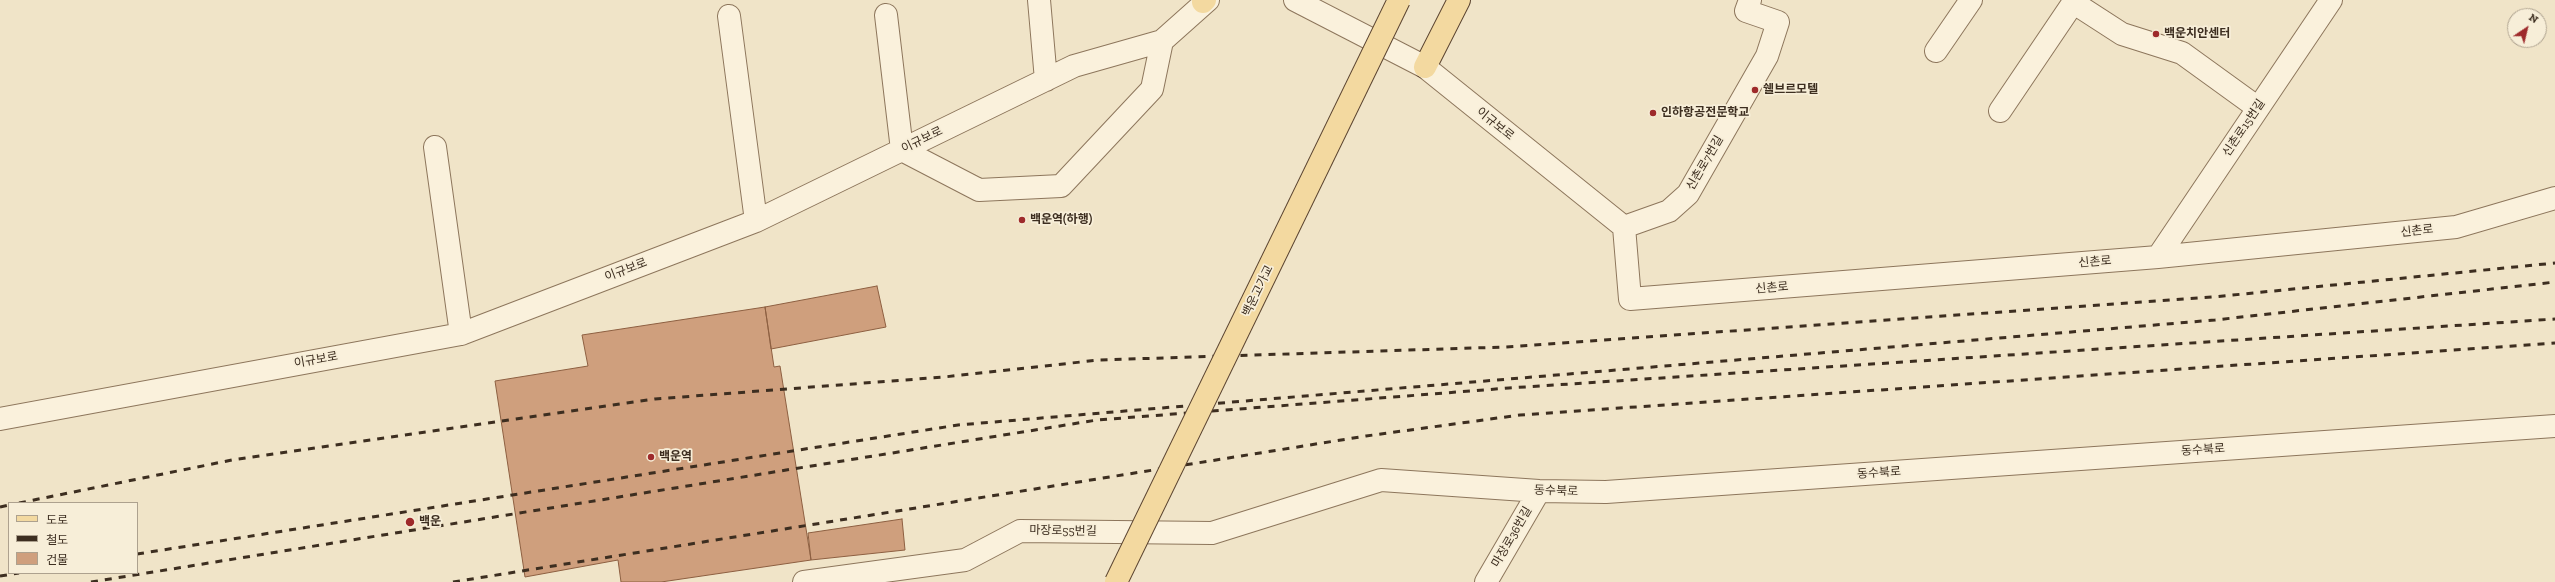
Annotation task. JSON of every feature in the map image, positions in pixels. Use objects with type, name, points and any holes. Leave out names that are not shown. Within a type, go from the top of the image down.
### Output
[{"type":"main road","name":"백운고가교","points":[[1116,582],[1399,0]]},
{"type":"main road","points":[[1425,67],[1459,0]]},
{"type":"street","points":[[1038,0],[1046,80]]},
{"type":"street","name":"이규보로","points":[[1295,0],[1425,67],[1624,228]]},
{"type":"street","name":"신촌로7번길","points":[[1624,228],[1669,211],[1688,194],[1767,56],[1778,22],[1746,11],[1750,0]]},
{"type":"street","points":[[1936,51],[1971,0]]},
{"type":"street","name":"신촌로15번길","points":[[2158,257],[2331,0]]},
{"type":"street","name":"이규보로","points":[[0,419],[461,334],[756,221],[1074,66],[1162,41],[1205,1]]},
{"type":"street","points":[[2000,111],[2074,1],[2122,34],[2182,53],[2258,108]]},
{"type":"street","points":[[730,16],[756,221]]},
{"type":"street","points":[[886,16],[902,150],[979,190],[1061,186],[1152,89],[1162,41]]},
{"type":"street","points":[[435,146],[461,334]]},
{"type":"street","name":"신촌로","points":[[1624,228],[1630,299],[2158,257],[2456,227],[2555,198]]},
{"type":"street","name":"동수북로","points":[[1212,533],[1381,480],[1539,491],[1606,492],[2555,426]]},
{"type":"street","name":"마장로36번길","points":[[1486,582],[1539,491]]},
{"type":"street","name":"마장로55번길","points":[[804,582],[965,560],[1020,531],[1212,533]]},
{"type":"building","points":[[877,286],[886,327],[771,349],[765,307]]},
{"type":"building","name":"백운역","points":[[765,307],[774,367],[780,366],[811,560],[661,582],[621,582],[618,560],[525,577],[495,381],[588,366],[582,335]]},
{"type":"building","points":[[902,519],[905,550],[811,560],[808,533]]},
{"type":"railway","points":[[24,502],[232,460],[655,399],[944,377],[1099,360],[1505,347],[2213,297],[2555,263]]},
{"type":"railway","points":[[138,554],[958,425],[2215,320],[2555,282]]},
{"type":"railway","points":[[91,582],[1097,420],[1509,388],[2555,319]]},
{"type":"railway","points":[[453,582],[1366,436],[1520,415],[2555,343]]},
{"type":"railway","points":[[0,507],[8,505]]},
{"type":"railway","points":[[0,576],[13,574]]},
{"type":"place","name":"백운치안센터","points":[[2156,34]]},
{"type":"place","name":"쉘브르모텔","points":[[1755,90]]},
{"type":"place","name":"인하항공전문학교","points":[[1653,113]]},
{"type":"place","name":"백운역(하행)","points":[[1022,220]]},
{"type":"place","name":"백운역","points":[[651,457]]},
{"type":"place","name":"백운","points":[[410,522]]}]
